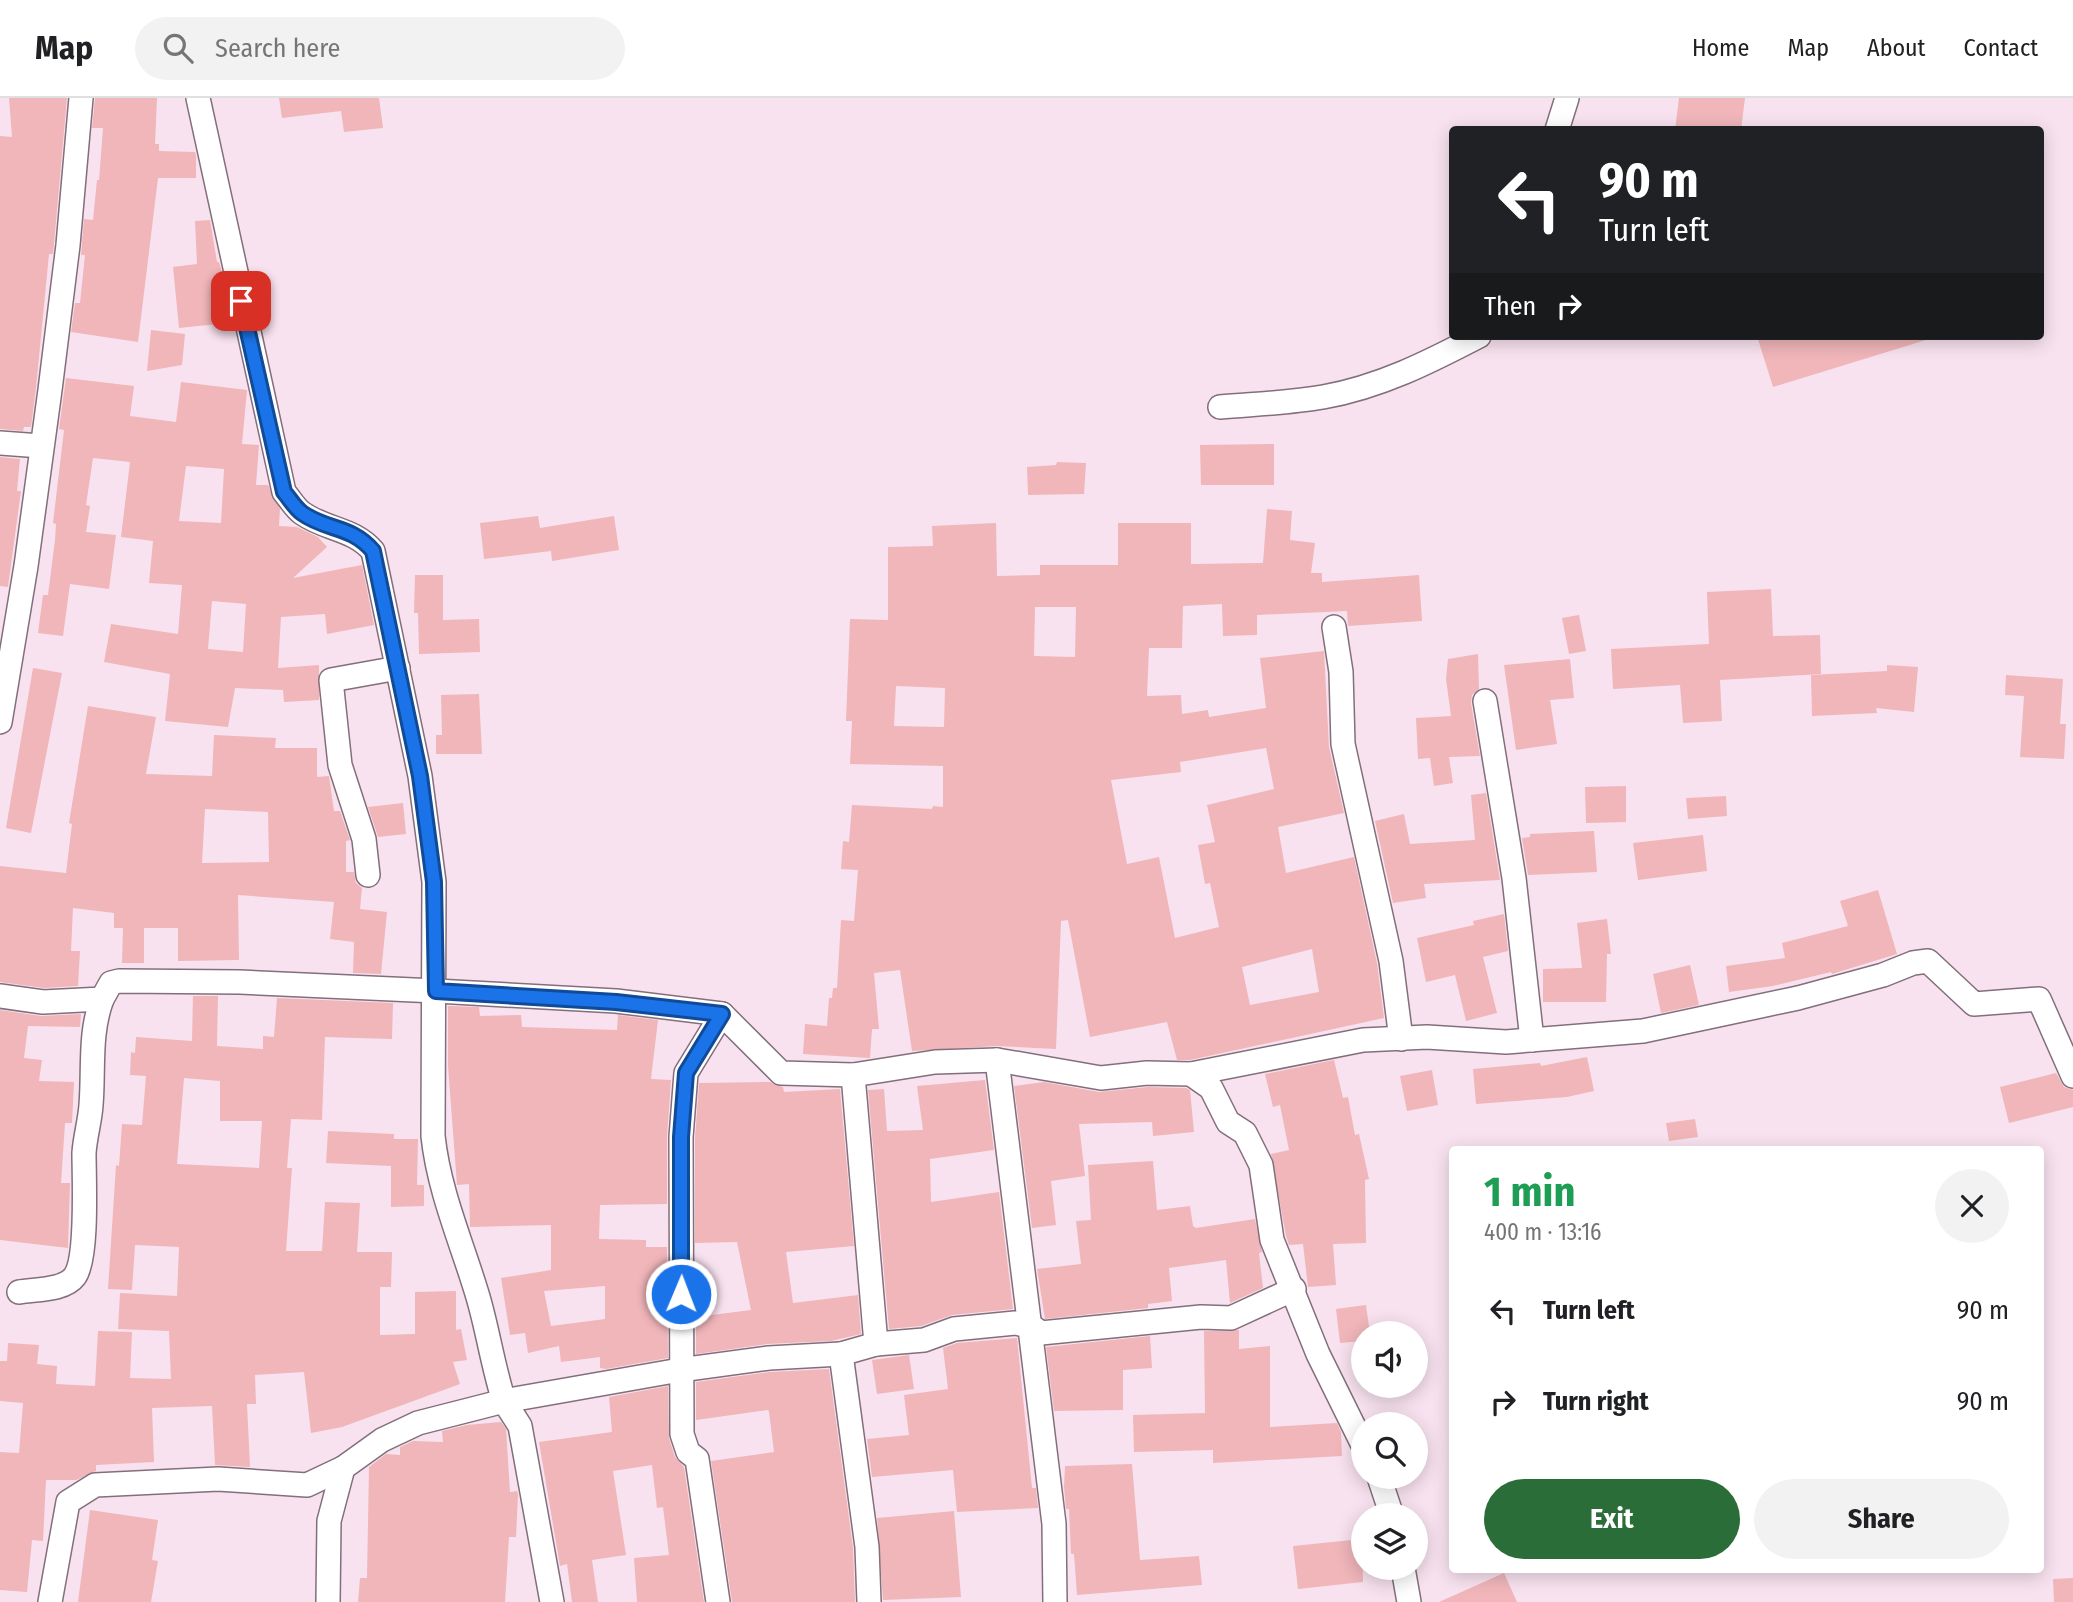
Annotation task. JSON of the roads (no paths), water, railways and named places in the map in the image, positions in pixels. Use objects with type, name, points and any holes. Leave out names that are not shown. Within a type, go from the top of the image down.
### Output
[{"type":"street","points":[[0,722],[28,555],[68,245],[81,98]]},
{"type":"street","points":[[198,98],[284,492],[299,511],[317,522],[361,538],[373,551],[420,776],[434,882],[435,1159],[480,1301],[493,1367],[504,1401],[520,1426],[552,1602]]},
{"type":"street","points":[[1558,126],[1567,98]]},
{"type":"street","points":[[1220,407],[1322,398],[1364,388],[1407,373],[1471,340]]},
{"type":"street","points":[[0,443],[41,446]]},
{"type":"street","points":[[1334,627],[1341,672],[1343,744],[1391,961],[1401,1039]]},
{"type":"street","points":[[368,875],[364,839],[340,765],[331,680],[398,668]]},
{"type":"street","points":[[1485,701],[1514,878],[1532,1040]]},
{"type":"street","points":[[19,1292],[63,1285],[77,1271],[86,1193],[84,1152],[91,1107],[95,1017],[111,983],[119,981],[240,982],[616,1002],[722,1014],[781,1073],[853,1075],[934,1062],[997,1060],[1101,1078],[1147,1073],[1191,1074],[1363,1041],[1532,1040],[1665,1029],[1798,998],[1883,975],[1913,963],[1928,961],[1977,1005],[2039,999],[2073,1076]]},
{"type":"street","points":[[0,996],[43,1002],[102,999]]},
{"type":"street","points":[[718,1602],[697,1459],[688,1452],[682,1434],[681,1137],[686,1073],[722,1014]]},
{"type":"street","points":[[997,1060],[1054,1524],[1055,1602]]},
{"type":"street","points":[[1191,1074],[1211,1088],[1228,1122],[1245,1133],[1261,1165],[1272,1240],[1323,1365],[1351,1421]]},
{"type":"street","points":[[853,1075],[876,1344]]},
{"type":"street","points":[[50,1602],[68,1502],[95,1485],[218,1479],[307,1485],[343,1468],[383,1440],[418,1423],[504,1401],[680,1370],[769,1358],[841,1354],[876,1344],[924,1340],[954,1329],[998,1324],[1031,1326],[1041,1333],[1201,1317],[1231,1318],[1294,1289]]},
{"type":"street","points":[[841,1354],[867,1547],[869,1602]]},
{"type":"street","points":[[328,1602],[329,1521],[343,1468]]},
{"type":"street","points":[[1405,1580],[1409,1602]]}]
